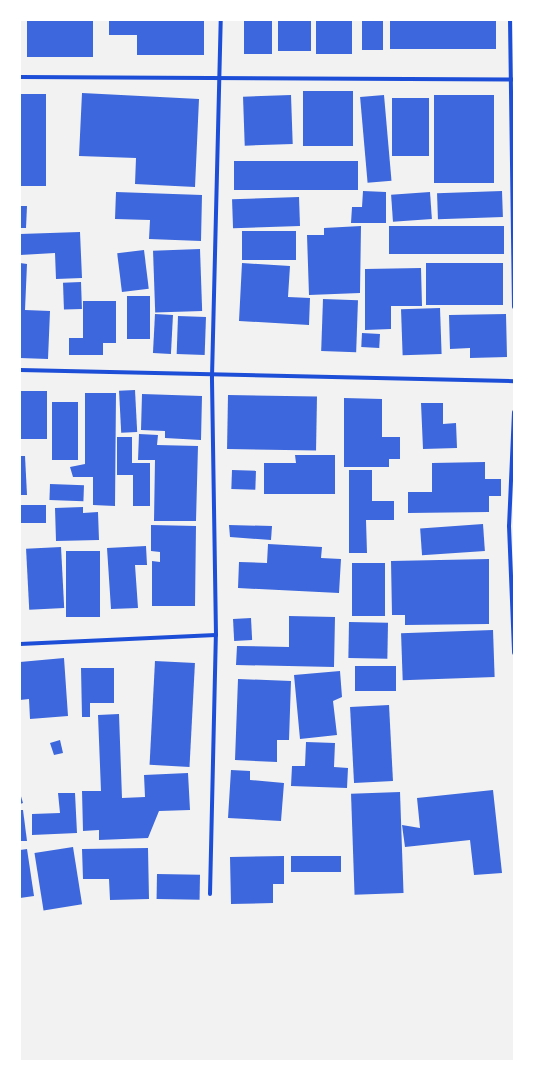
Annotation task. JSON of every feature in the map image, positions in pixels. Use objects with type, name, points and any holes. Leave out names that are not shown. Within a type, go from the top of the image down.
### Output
[{"type":"street","points":[[210,894],[216,635],[212,377],[217,80],[221,20]]},
{"type":"street","points":[[510,20],[514,307]]},
{"type":"street","points":[[20,77],[217,80],[512,80]]},
{"type":"street","points":[[20,370],[212,377],[514,381]]},
{"type":"street","points":[[514,412],[509,526],[514,654]]},
{"type":"street","points":[[509,526],[514,525]]},
{"type":"street","points":[[20,644],[216,635]]},
{"type":"building","points":[[27,20],[93,20],[93,57],[27,57]]},
{"type":"building","points":[[109,20],[204,20],[204,55],[137,55],[137,35],[109,35]]},
{"type":"building","points":[[244,20],[272,20],[272,54],[244,54]]},
{"type":"building","points":[[278,20],[311,20],[311,51],[278,51]]},
{"type":"building","points":[[316,20],[352,20],[352,54],[316,54]]},
{"type":"building","points":[[362,20],[383,20],[383,50],[362,50]]},
{"type":"building","points":[[390,20],[496,20],[496,49],[390,49]]},
{"type":"building","points":[[303,91],[353,91],[353,146],[303,146]]},
{"type":"building","points":[[82,93],[199,99],[195,187],[135,184],[136,158],[79,156]]},
{"type":"building","points":[[20,94],[46,94],[46,186],[20,186]]},
{"type":"building","points":[[291,95],[293,144],[245,146],[243,97]]},
{"type":"building","points":[[384,95],[391,181],[368,183],[360,97]]},
{"type":"building","points":[[434,95],[494,95],[494,183],[434,183]]},
{"type":"building","points":[[392,98],[429,98],[429,156],[392,156]]},
{"type":"building","points":[[234,161],[358,161],[358,190],[234,190]]},
{"type":"building","points":[[363,191],[386,192],[386,223],[351,223],[352,207],[362,207]]},
{"type":"building","points":[[502,191],[503,217],[438,219],[437,193]]},
{"type":"building","points":[[116,192],[202,195],[201,241],[149,239],[150,220],[115,219]]},
{"type":"building","points":[[430,192],[432,219],[393,222],[391,195]]},
{"type":"building","points":[[299,197],[300,226],[233,228],[232,199]]},
{"type":"building","points":[[20,206],[27,206],[26,228],[20,228]]},
{"type":"building","points":[[361,226],[360,293],[309,295],[307,235],[324,235],[324,228]]},
{"type":"building","points":[[389,226],[504,226],[504,254],[389,254]]},
{"type":"building","points":[[242,231],[296,231],[296,260],[242,260]]},
{"type":"building","points":[[80,232],[82,278],[56,279],[55,253],[20,255],[20,234]]},
{"type":"building","points":[[200,249],[202,311],[155,313],[153,251]]},
{"type":"building","points":[[144,250],[149,289],[122,292],[117,253]]},
{"type":"building","points":[[20,263],[27,264],[25,310],[50,311],[48,359],[20,358]]},
{"type":"building","points":[[242,263],[290,266],[288,297],[310,298],[309,325],[239,321]]},
{"type":"building","points":[[426,263],[503,263],[503,305],[426,305]]},
{"type":"building","points":[[421,268],[422,306],[391,306],[391,329],[365,330],[365,269]]},
{"type":"building","points":[[81,282],[82,309],[64,310],[63,283]]},
{"type":"building","points":[[127,296],[150,296],[150,339],[127,339]]},
{"type":"building","points":[[323,299],[358,300],[356,352],[321,351]]},
{"type":"building","points":[[83,301],[116,301],[116,343],[103,343],[103,355],[69,355],[69,338],[83,338]]},
{"type":"building","points":[[440,308],[442,354],[403,355],[401,309]]},
{"type":"building","points":[[155,314],[173,315],[171,354],[153,353]]},
{"type":"building","points":[[506,314],[507,357],[470,358],[470,348],[450,349],[449,315]]},
{"type":"building","points":[[178,316],[206,317],[205,355],[177,354]]},
{"type":"building","points":[[362,333],[380,334],[379,348],[361,347]]},
{"type":"building","points":[[135,390],[137,432],[121,433],[119,391]]},
{"type":"building","points":[[20,391],[47,391],[47,439],[20,439]]},
{"type":"building","points":[[85,393],[116,393],[115,506],[93,505],[93,477],[73,477],[70,467],[85,464]]},
{"type":"building","points":[[142,394],[202,396],[201,440],[165,438],[165,431],[141,430]]},
{"type":"building","points":[[228,395],[317,397],[316,451],[227,449]]},
{"type":"building","points":[[344,398],[382,399],[382,437],[400,437],[400,459],[389,459],[389,467],[344,467]]},
{"type":"building","points":[[52,402],[78,402],[78,460],[52,460]]},
{"type":"building","points":[[421,403],[443,403],[443,424],[456,423],[457,448],[423,449]]},
{"type":"building","points":[[139,434],[158,435],[157,445],[198,446],[196,521],[154,521],[155,460],[138,460]]},
{"type":"building","points":[[117,437],[132,437],[132,463],[150,463],[150,506],[133,506],[133,475],[117,475]]},
{"type":"building","points":[[295,455],[335,455],[335,494],[264,494],[264,463],[296,463]]},
{"type":"building","points":[[20,456],[25,456],[27,495],[20,495]]},
{"type":"building","points":[[485,462],[485,479],[501,479],[501,496],[489,496],[489,512],[408,513],[408,492],[432,492],[432,463]]},
{"type":"building","points":[[232,470],[256,471],[255,490],[231,489]]},
{"type":"building","points":[[349,470],[372,470],[372,501],[394,501],[394,520],[366,520],[367,553],[349,553]]},
{"type":"building","points":[[50,484],[84,485],[83,501],[49,500]]},
{"type":"building","points":[[20,505],[46,505],[46,523],[20,523]]},
{"type":"building","points":[[83,507],[83,513],[98,512],[99,540],[56,541],[55,508]]},
{"type":"building","points":[[483,524],[485,551],[422,555],[420,528]]},
{"type":"building","points":[[151,525],[196,526],[195,606],[152,606],[152,561],[160,562],[160,552],[151,551]]},
{"type":"building","points":[[229,525],[272,526],[271,540],[230,537]]},
{"type":"building","points":[[268,544],[322,547],[321,558],[341,559],[339,593],[238,588],[239,562],[267,563]]},
{"type":"building","points":[[146,546],[147,565],[135,565],[138,608],[111,609],[107,548]]},
{"type":"building","points":[[61,547],[64,608],[29,610],[26,549]]},
{"type":"building","points":[[66,551],[100,551],[100,617],[66,617]]},
{"type":"building","points":[[489,559],[489,624],[405,625],[405,615],[392,615],[391,561]]},
{"type":"building","points":[[352,563],[385,563],[385,616],[352,616]]},
{"type":"building","points":[[289,616],[335,617],[334,667],[236,665],[237,646],[289,647]]},
{"type":"building","points":[[251,618],[252,640],[234,641],[233,619]]},
{"type":"building","points":[[349,622],[388,623],[387,659],[348,658]]},
{"type":"building","points":[[493,630],[495,677],[403,680],[401,633]]},
{"type":"building","points":[[64,658],[68,716],[30,719],[29,699],[20,700],[20,662]]},
{"type":"building","points":[[155,661],[195,663],[190,767],[150,765]]},
{"type":"building","points":[[355,666],[396,666],[396,691],[355,691]]},
{"type":"building","points":[[81,668],[114,668],[114,703],[90,703],[90,717],[82,717]]},
{"type":"building","points":[[340,671],[342,697],[333,701],[337,735],[300,739],[294,675]]},
{"type":"building","points":[[238,679],[291,681],[289,740],[277,740],[277,762],[235,760]]},
{"type":"building","points":[[389,705],[393,781],[354,783],[350,707]]},
{"type":"building","points":[[119,714],[122,798],[145,797],[144,775],[188,773],[190,810],[159,811],[148,838],[99,840],[99,830],[83,831],[82,791],[101,791],[98,715]]},
{"type":"building","points":[[60,740],[63,753],[54,755],[50,743]]},
{"type":"building","points":[[306,742],[335,743],[334,767],[348,768],[347,788],[291,786],[292,766],[305,766]]},
{"type":"building","points":[[231,770],[250,771],[250,780],[284,783],[281,821],[228,818]]},
{"type":"building","points":[[493,790],[502,873],[474,875],[470,840],[405,847],[402,825],[420,828],[417,798]]},
{"type":"building","points":[[400,792],[404,893],[355,895],[351,794]]},
{"type":"building","points":[[20,793],[23,803],[20,804]]},
{"type":"building","points":[[58,793],[75,793],[77,833],[32,835],[32,814],[60,813]]},
{"type":"building","points":[[20,810],[23,810],[27,841],[20,841]]},
{"type":"building","points":[[73,847],[82,904],[44,910],[34,853]]},
{"type":"building","points":[[148,848],[149,899],[110,900],[109,879],[83,879],[82,849]]},
{"type":"building","points":[[27,849],[34,896],[20,898],[20,850]]},
{"type":"building","points":[[284,856],[284,884],[273,884],[273,903],[231,904],[230,857]]},
{"type":"building","points":[[291,856],[341,856],[341,872],[291,872]]},
{"type":"building","points":[[157,874],[200,875],[200,900],[157,899]]}]
